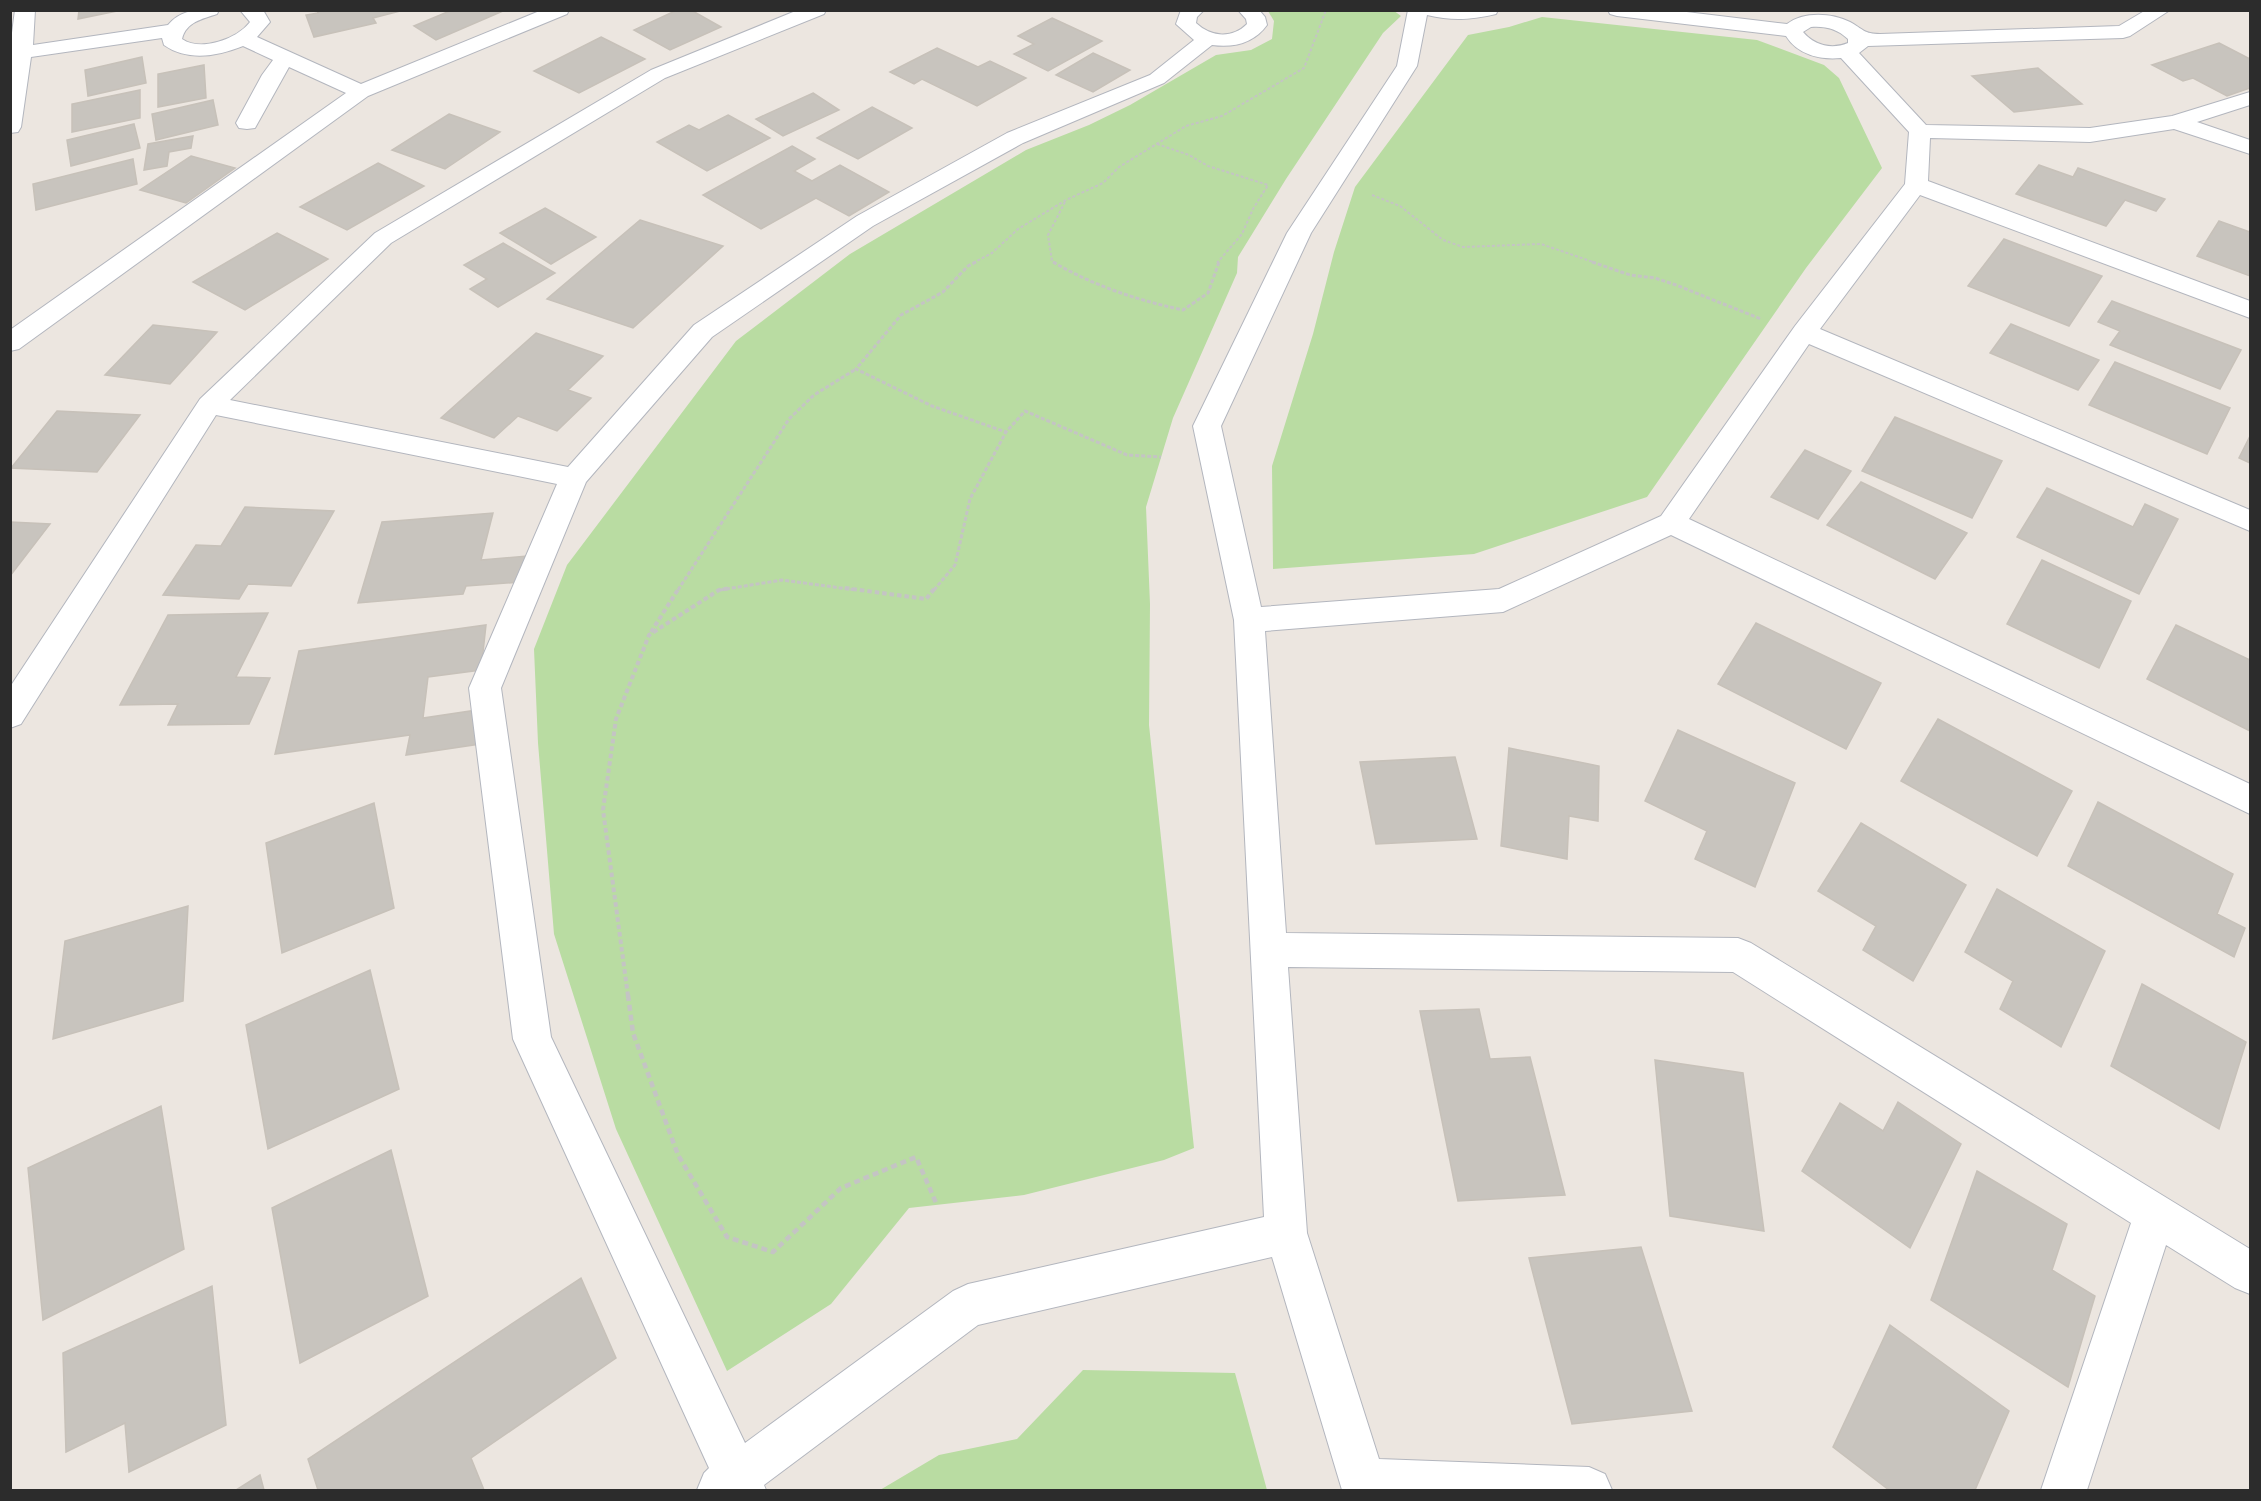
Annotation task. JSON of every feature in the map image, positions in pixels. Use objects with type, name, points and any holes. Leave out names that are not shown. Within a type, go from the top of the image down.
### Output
[{"type":"street","points":[[10,127],[16,53],[26,10]]},
{"type":"street","points":[[16,53],[172,30],[193,16],[210,10]]},
{"type":"street","points":[[172,30],[171,41],[183,48],[204,49],[229,45],[256,28],[260,22],[257,15],[249,10]]},
{"type":"street","points":[[10,342],[361,92],[560,10]]},
{"type":"street","points":[[10,715],[209,405],[383,238],[658,74],[817,10]]},
{"type":"street","points":[[1247,10],[1255,17],[1257,25],[1252,33],[1224,40],[1191,19],[1157,79],[1015,138],[865,221],[703,331],[574,478],[485,688],[532,1039],[733,1486],[968,1306],[1286,1233]]},
{"type":"street","points":[[1418,10],[1407,66],[1299,233],[1207,426],[1249,620],[1286,1233],[1364,1486],[1589,1491]]},
{"type":"street","points":[[1431,10],[1456,15],[1489,10]]},
{"type":"street","points":[[1617,10],[1792,31]]},
{"type":"street","points":[[1792,31],[1797,40],[1810,49],[1829,53],[1853,45],[1880,40],[2123,32],[2161,10]]},
{"type":"street","points":[[1249,620],[1503,600],[1671,523],[1804,332],[1916,185],[1920,131],[1853,45],[1848,29],[1831,22],[1812,21],[1798,24],[1792,31]]},
{"type":"street","points":[[242,38],[361,92]]},
{"type":"street","points":[[247,123],[272,75],[285,58]]},
{"type":"street","points":[[1920,131],[2090,135],[2175,123],[2250,98]]},
{"type":"street","points":[[2175,123],[2250,147]]},
{"type":"street","points":[[1916,185],[2250,310]]},
{"type":"street","points":[[1804,332],[2250,521]]},
{"type":"street","points":[[209,405],[574,478]]},
{"type":"street","points":[[1671,523],[2250,800]]},
{"type":"street","points":[[1268,950],[1738,955],[2250,1273]]},
{"type":"street","points":[[2064,1491],[2155,1214]]},
{"type":"path","points":[[937,1205],[916,1157],[841,1188],[773,1252],[727,1237],[678,1155],[633,1033],[603,810],[616,719],[650,635],[789,419],[814,395],[856,369],[901,315],[943,292],[968,266],[992,253],[1018,229],[1066,200],[1103,183],[1119,167],[1186,126],[1222,116],[1304,68],[1326,10]]},
{"type":"path","points":[[1066,200],[1048,235],[1052,261],[1096,287],[1148,303],[1183,310],[1208,293],[1215,265],[1242,234],[1253,209],[1268,185],[1208,166],[1189,155],[1157,144]]},
{"type":"path","points":[[1364,194],[1400,206],[1443,240],[1463,247],[1482,248],[1541,243],[1630,275],[1654,278],[1676,285],[1768,322]]},
{"type":"path","points":[[856,369],[932,406],[1006,432]]},
{"type":"path","points":[[650,635],[719,590],[782,580],[872,594],[926,599],[955,565],[970,499],[1006,432],[1025,411],[1126,455],[1161,458]]},
{"type":"green space","points":[[1393,10],[1401,16],[1383,33],[1286,179],[1238,257],[1237,273],[1173,418],[1146,507],[1150,604],[1149,725],[1194,1148],[1164,1160],[1024,1195],[909,1208],[831,1304],[727,1371],[616,1129],[554,934],[538,743],[534,649],[567,565],[736,341],[850,254],[1026,150],[1089,125],[1130,105],[1216,55],[1251,50],[1272,39],[1274,21],[1268,11]]},
{"type":"green space","points":[[1542,17],[1757,40],[1824,65],[1839,78],[1882,168],[1806,268],[1647,497],[1474,554],[1273,569],[1272,466],[1355,187],[1468,35],[1509,27]]},
{"type":"green space","points":[[1083,1370],[1235,1373],[1267,1490],[880,1490],[939,1455],[1017,1439]]},
{"type":"building","points":[[79,10],[122,10],[78,19]]},
{"type":"building","points":[[317,10],[404,10],[373,18],[376,23],[314,37],[306,15],[318,13]]},
{"type":"building","points":[[452,10],[503,11],[436,40],[414,26]]},
{"type":"building","points":[[677,10],[691,10],[721,27],[670,50],[634,30]]},
{"type":"building","points":[[1052,18],[1102,41],[1048,71],[1014,54],[1034,44],[1018,36]]},
{"type":"building","points":[[601,37],[645,59],[579,93],[534,71]]},
{"type":"building","points":[[2219,43],[2250,59],[2250,88],[2227,96],[2193,78],[2183,81],[2152,65]]},
{"type":"building","points":[[937,48],[978,67],[990,61],[1026,78],[977,106],[922,79],[914,84],[890,72]]},
{"type":"building","points":[[1093,53],[1130,70],[1093,92],[1056,75]]},
{"type":"building","points":[[142,57],[146,83],[88,96],[85,70]]},
{"type":"building","points":[[204,65],[206,98],[158,107],[158,74]]},
{"type":"building","points":[[2038,68],[2082,104],[2014,112],[1972,76]]},
{"type":"building","points":[[140,90],[140,118],[72,132],[72,104]]},
{"type":"building","points":[[813,93],[839,110],[783,136],[756,119]]},
{"type":"building","points":[[213,100],[218,125],[156,140],[152,114]]},
{"type":"building","points":[[872,107],[912,128],[858,159],[817,138]]},
{"type":"building","points":[[449,114],[500,132],[445,169],[392,150]]},
{"type":"building","points":[[728,115],[770,138],[707,171],[657,142],[689,125],[699,130]]},
{"type":"building","points":[[134,124],[140,148],[71,166],[67,140]]},
{"type":"building","points":[[193,136],[191,148],[169,152],[167,166],[144,170],[148,144]]},
{"type":"building","points":[[792,146],[815,159],[794,171],[812,181],[840,165],[889,192],[849,216],[816,198],[761,229],[703,195]]},
{"type":"building","points":[[191,156],[235,168],[186,203],[140,190]]},
{"type":"building","points":[[133,159],[137,184],[36,210],[33,184]]},
{"type":"building","points":[[378,163],[424,186],[347,230],[300,207]]},
{"type":"building","points":[[2039,165],[2073,177],[2078,168],[2165,199],[2156,211],[2125,200],[2106,226],[2016,194]]},
{"type":"building","points":[[545,208],[596,237],[551,264],[500,233]]},
{"type":"building","points":[[640,220],[723,246],[633,328],[547,299]]},
{"type":"building","points":[[2219,221],[2250,232],[2250,276],[2197,256]]},
{"type":"building","points":[[277,233],[328,259],[245,310],[193,282]]},
{"type":"building","points":[[2004,239],[2102,276],[2069,326],[1968,286]]},
{"type":"building","points":[[503,243],[555,273],[498,307],[470,289],[487,279],[464,265]]},
{"type":"building","points":[[2112,301],[2241,350],[2220,389],[2110,345],[2120,331],[2098,322]]},
{"type":"building","points":[[2011,324],[2099,360],[2078,390],[1990,353]]},
{"type":"building","points":[[153,325],[217,332],[170,384],[105,375]]},
{"type":"building","points":[[536,333],[603,356],[568,390],[591,398],[557,431],[518,416],[494,438],[441,418]]},
{"type":"building","points":[[2115,362],[2230,408],[2207,454],[2089,405]]},
{"type":"building","points":[[57,411],[140,415],[97,472],[11,468]]},
{"type":"building","points":[[1895,417],[2002,461],[1972,518],[1862,471]]},
{"type":"building","points":[[2250,436],[2250,463],[2239,458]]},
{"type":"building","points":[[1805,450],[1851,471],[1818,519],[1771,497]]},
{"type":"building","points":[[1861,482],[1967,533],[1935,579],[1827,525]]},
{"type":"building","points":[[2047,488],[2133,527],[2145,504],[2178,519],[2139,594],[2017,537]]},
{"type":"building","points":[[245,507],[334,511],[291,586],[248,584],[239,599],[163,595],[196,545],[221,546]]},
{"type":"building","points":[[493,513],[481,560],[527,556],[522,582],[466,586],[463,594],[358,603],[382,522]]},
{"type":"building","points":[[10,522],[50,524],[10,576]]},
{"type":"building","points":[[2042,560],[2131,601],[2099,668],[2007,624]]},
{"type":"building","points":[[268,613],[236,677],[270,678],[249,724],[168,725],[178,704],[120,705],[168,615]]},
{"type":"building","points":[[1756,623],[1881,683],[1846,749],[1718,684]]},
{"type":"building","points":[[486,625],[481,670],[428,677],[423,718],[484,709],[480,744],[406,755],[410,735],[275,754],[299,651]]},
{"type":"building","points":[[2176,625],[2250,660],[2250,731],[2147,679]]},
{"type":"building","points":[[1938,719],[2072,791],[2037,856],[1901,781]]},
{"type":"building","points":[[1678,730],[1795,783],[1755,887],[1695,859],[1707,831],[1645,801]]},
{"type":"building","points":[[1509,748],[1599,766],[1598,821],[1569,816],[1567,859],[1501,846]]},
{"type":"building","points":[[1455,757],[1477,839],[1376,844],[1360,762]]},
{"type":"building","points":[[2098,802],[2233,874],[2217,914],[2245,928],[2234,957],[2068,866]]},
{"type":"building","points":[[374,803],[394,908],[282,953],[266,843]]},
{"type":"building","points":[[1861,823],[1966,885],[1913,981],[1863,950],[1876,926],[1818,891]]},
{"type":"building","points":[[1997,889],[2105,951],[2061,1047],[2000,1009],[2013,981],[1965,952]]},
{"type":"building","points":[[188,906],[183,1001],[53,1039],[65,941]]},
{"type":"building","points":[[370,970],[399,1089],[268,1149],[246,1025]]},
{"type":"building","points":[[2142,984],[2246,1042],[2219,1129],[2111,1066]]},
{"type":"building","points":[[1479,1009],[1490,1059],[1530,1057],[1565,1195],[1458,1201],[1420,1011]]},
{"type":"building","points":[[1655,1060],[1743,1073],[1764,1231],[1670,1216]]},
{"type":"building","points":[[1898,1102],[1961,1144],[1910,1248],[1802,1171],[1840,1103],[1883,1131]]},
{"type":"building","points":[[161,1106],[184,1249],[43,1320],[28,1168]]},
{"type":"building","points":[[391,1150],[428,1296],[300,1363],[272,1208]]},
{"type":"building","points":[[1977,1171],[2067,1224],[2052,1270],[2095,1296],[2068,1387],[1931,1300]]},
{"type":"building","points":[[1641,1247],[1692,1411],[1572,1424],[1529,1258]]},
{"type":"building","points":[[581,1278],[616,1358],[471,1458],[484,1490],[318,1490],[308,1459]]},
{"type":"building","points":[[212,1286],[226,1425],[129,1472],[125,1423],[66,1452],[63,1353]]},
{"type":"building","points":[[1890,1325],[2009,1411],[1975,1490],[1889,1490],[1833,1447]]},
{"type":"building","points":[[260,1475],[264,1490],[236,1490]]}]
